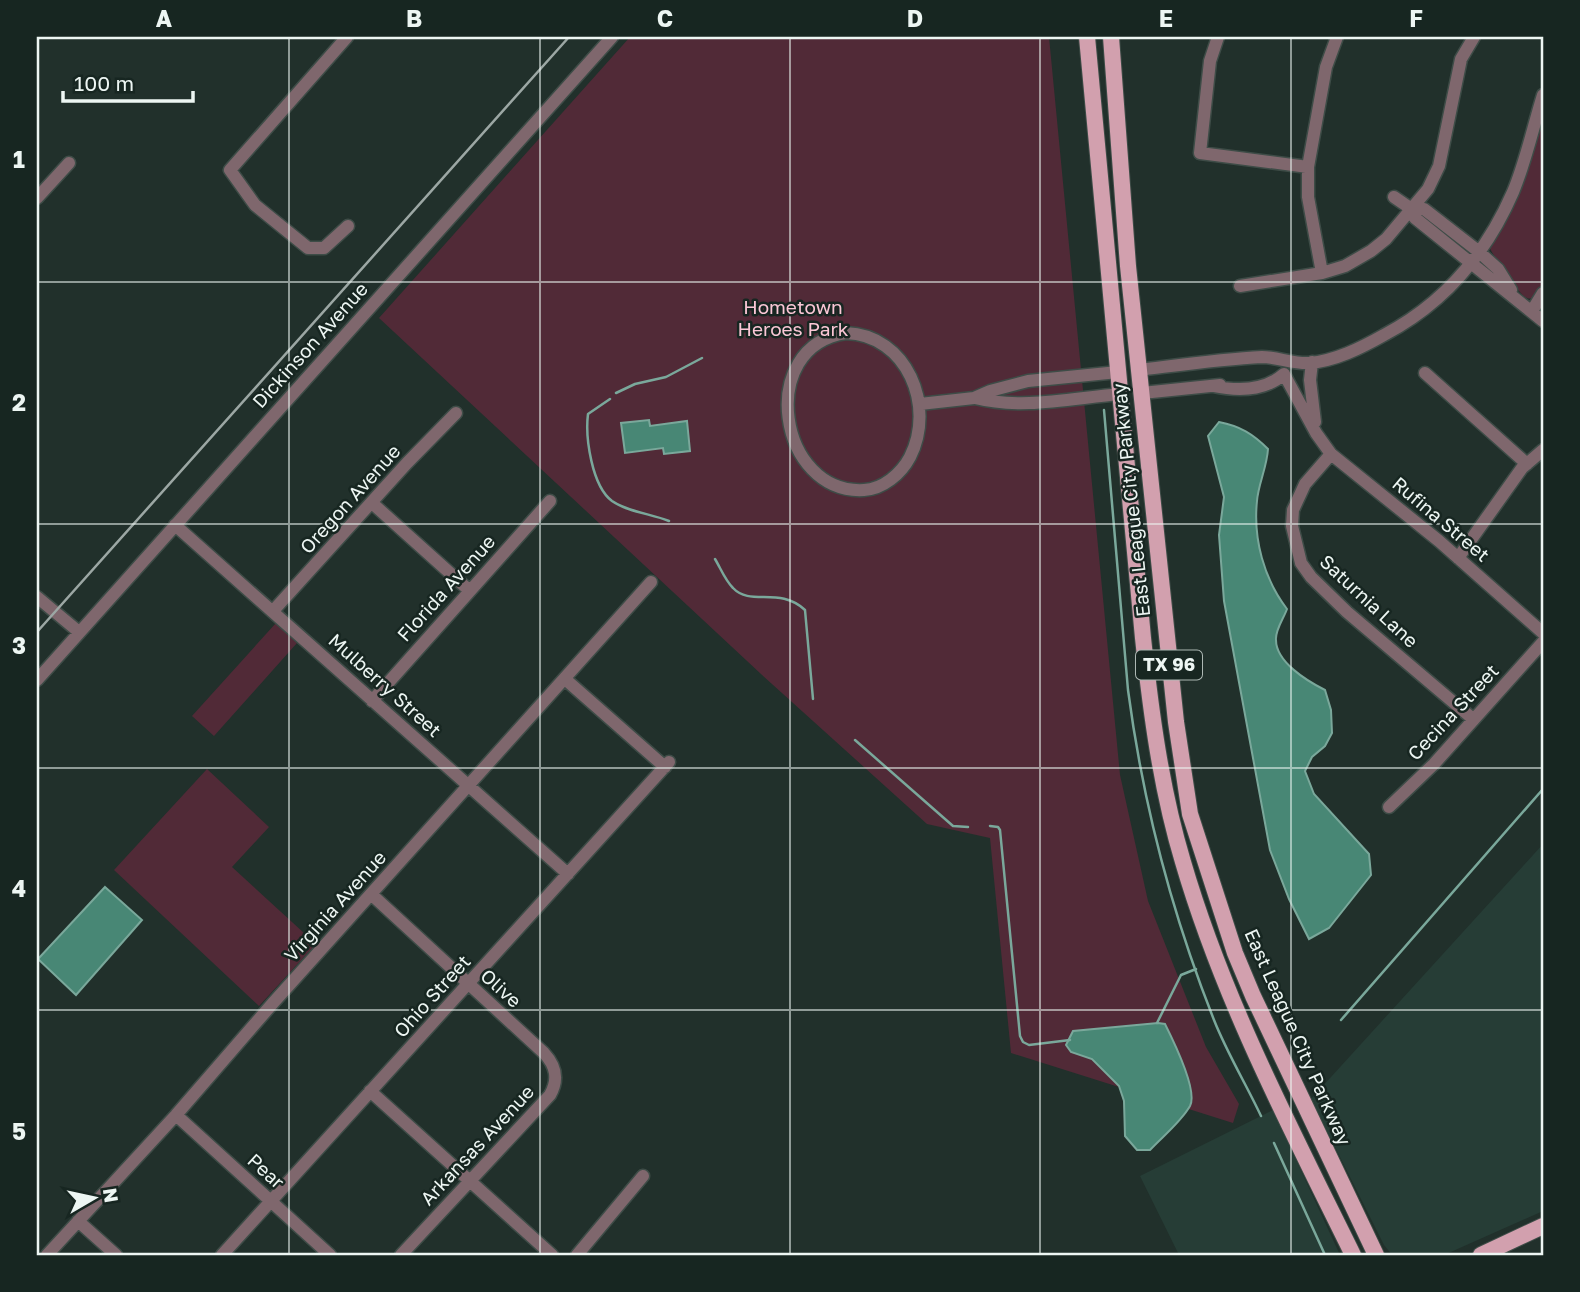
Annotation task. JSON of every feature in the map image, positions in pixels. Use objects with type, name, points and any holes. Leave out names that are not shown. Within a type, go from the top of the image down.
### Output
[{"type":"main road","points":[[1079,37],[1083,80],[1097,141]]},
{"type":"main road","name":"East League City Parkway","points":[[1087,37],[1152,717],[1182,859],[1227,989],[1353,1255]]},
{"type":"main road","name":"East League City Parkway","points":[[1111,37],[1128,266],[1176,722],[1190,814],[1231,941],[1253,996],[1376,1255]]},
{"type":"main road","points":[[1118,372],[1139,369]]},
{"type":"main road","points":[[1121,394],[1142,393]]},
{"type":"main road","points":[[1329,1207],[1343,1255]]},
{"type":"main road","points":[[1481,1255],[1543,1226]]},
{"type":"main road","points":[[1369,1240],[1383,1255]]},
{"type":"street","points":[[347,37],[230,170],[255,205],[307,248],[324,248],[348,226]]},
{"type":"street","name":"Dickinson Avenue","points":[[37,680],[612,37]]},
{"type":"street","points":[[1218,37],[1210,61],[1200,153],[1308,167]]},
{"type":"street","points":[[1322,273],[1308,197],[1308,167],[1326,67],[1337,37]]},
{"type":"street","points":[[1240,286],[1322,273],[1345,266],[1386,239],[1428,189],[1439,166],[1461,59],[1474,37]]},
{"type":"street","points":[[1142,393],[1213,386],[1299,370],[1309,363],[1357,349],[1398,328],[1433,304],[1466,270],[1497,225],[1514,189],[1543,95]]},
{"type":"street","points":[[37,198],[69,163]]},
{"type":"street","points":[[1394,197],[1410,208],[1415,218],[1474,256],[1543,321]]},
{"type":"street","points":[[1532,311],[1543,293]]},
{"type":"street","points":[[846,333],[867,336],[893,352],[910,376],[920,404],[917,438],[907,462],[891,479],[868,490],[840,487],[815,474],[794,440],[788,412],[792,377],[805,351],[827,338],[846,333]]},
{"type":"street","points":[[1139,369],[1265,357],[1309,363]]},
{"type":"street","name":"Rufina Street","points":[[1309,363],[1316,433]]},
{"type":"street","points":[[920,404],[974,398],[1013,384],[1118,372]]},
{"type":"street","points":[[1426,373],[1527,464]]},
{"type":"street","name":"Rufina Street","points":[[1284,374],[1316,433],[1331,454],[1458,558],[1543,633]]},
{"type":"street","points":[[1054,379],[1056,401]]},
{"type":"street","points":[[974,398],[1015,404],[1121,394]]},
{"type":"street","name":"Oregon Avenue","points":[[274,611],[456,413]]},
{"type":"street","points":[[1458,558],[1527,464],[1543,450]]},
{"type":"street","name":"Saturnia Lane","points":[[1331,454],[1305,484],[1293,510],[1292,526],[1301,563],[1311,577],[1347,612],[1473,719]]},
{"type":"street","name":"Florida Avenue","points":[[372,701],[550,501]]},
{"type":"street","points":[[372,503],[470,591]]},
{"type":"street","name":"Mulberry Street","points":[[175,525],[568,874]]},
{"type":"street","name":"Virginia Avenue","points":[[47,1255],[176,1115],[651,582]]},
{"type":"street","points":[[37,597],[79,632]]},
{"type":"street","name":"Cecina Street","points":[[1388,807],[1434,764],[1543,642]]},
{"type":"street","name":"Ohio Street","points":[[222,1255],[667,764],[565,679]]},
{"type":"street","name":"Olive","points":[[371,894],[544,1053]]},
{"type":"street","name":"Arkansas Avenue","points":[[401,1255],[553,1090],[555,1071],[544,1053]]},
{"type":"street","points":[[370,1091],[552,1255]]},
{"type":"street","name":"Pear","points":[[176,1115],[330,1255]]},
{"type":"street","points":[[578,1255],[643,1176]]},
{"type":"street","points":[[78,1221],[116,1255]]},
{"type":"shaded area","points":[[649,420],[650,426],[687,421],[690,451],[664,454],[663,448],[625,453],[621,423]]},
{"type":"shaded area","points":[[1219,422],[1246,431],[1268,449],[1256,515],[1266,572],[1287,609],[1277,632],[1277,648],[1294,670],[1325,690],[1331,710],[1332,733],[1325,746],[1312,757],[1305,771],[1314,794],[1369,854],[1371,875],[1329,928],[1309,939],[1289,899],[1270,850],[1224,601],[1219,535],[1224,497],[1208,436]]},
{"type":"shaded area","points":[[1543,844],[1543,1211],[1444,1255],[1392,1255],[1384,1245],[1311,1099]]},
{"type":"shaded area","points":[[105,887],[142,920],[76,995],[38,959]]},
{"type":"shaded area","points":[[1165,1024],[1179,1053],[1192,1099],[1182,1118],[1150,1150],[1137,1150],[1125,1136],[1124,1101],[1119,1086],[1092,1059],[1071,1052],[1066,1045],[1073,1031]]},
{"type":"shaded area","points":[[1273,1110],[1340,1255],[1179,1255],[1140,1176]]},
{"type":"green space","name":"Hometown Heroes Park","points":[[630,37],[1049,37],[1120,775],[1148,901],[1206,1047],[1239,1104],[1233,1123],[1011,1053],[990,838],[927,824],[761,674],[379,318]]},
{"type":"green space","points":[[1543,116],[1543,285],[1536,297],[1529,299],[1518,290],[1490,248]]},
{"type":"green space","points":[[276,623],[297,643],[214,736],[192,716]]},
{"type":"green space","points":[[207,769],[269,827],[232,867],[316,944],[259,1006],[114,870]]},
{"type":"waterway","points":[[616,393],[635,384],[666,377],[702,358]]},
{"type":"waterway","points":[[610,399],[588,414],[591,461],[599,484],[605,494],[618,505],[669,521]]},
{"type":"waterway","points":[[1104,410],[1128,690],[1151,817],[1172,899],[1199,980],[1219,1032],[1261,1116]]},
{"type":"waterway","points":[[715,559],[728,582],[740,593],[785,599],[805,610],[813,699]]},
{"type":"waterway","points":[[855,740],[953,826],[968,827]]},
{"type":"waterway","points":[[1341,1020],[1543,789]]},
{"type":"waterway","points":[[990,826],[1000,830],[1020,1036],[1023,1042],[1029,1045],[1070,1040]]},
{"type":"waterway","points":[[1157,1023],[1181,975],[1196,969]]},
{"type":"waterway","points":[[1274,1143],[1325,1255]]},
{"type":"railway","points":[[37,632],[569,37]]}]
